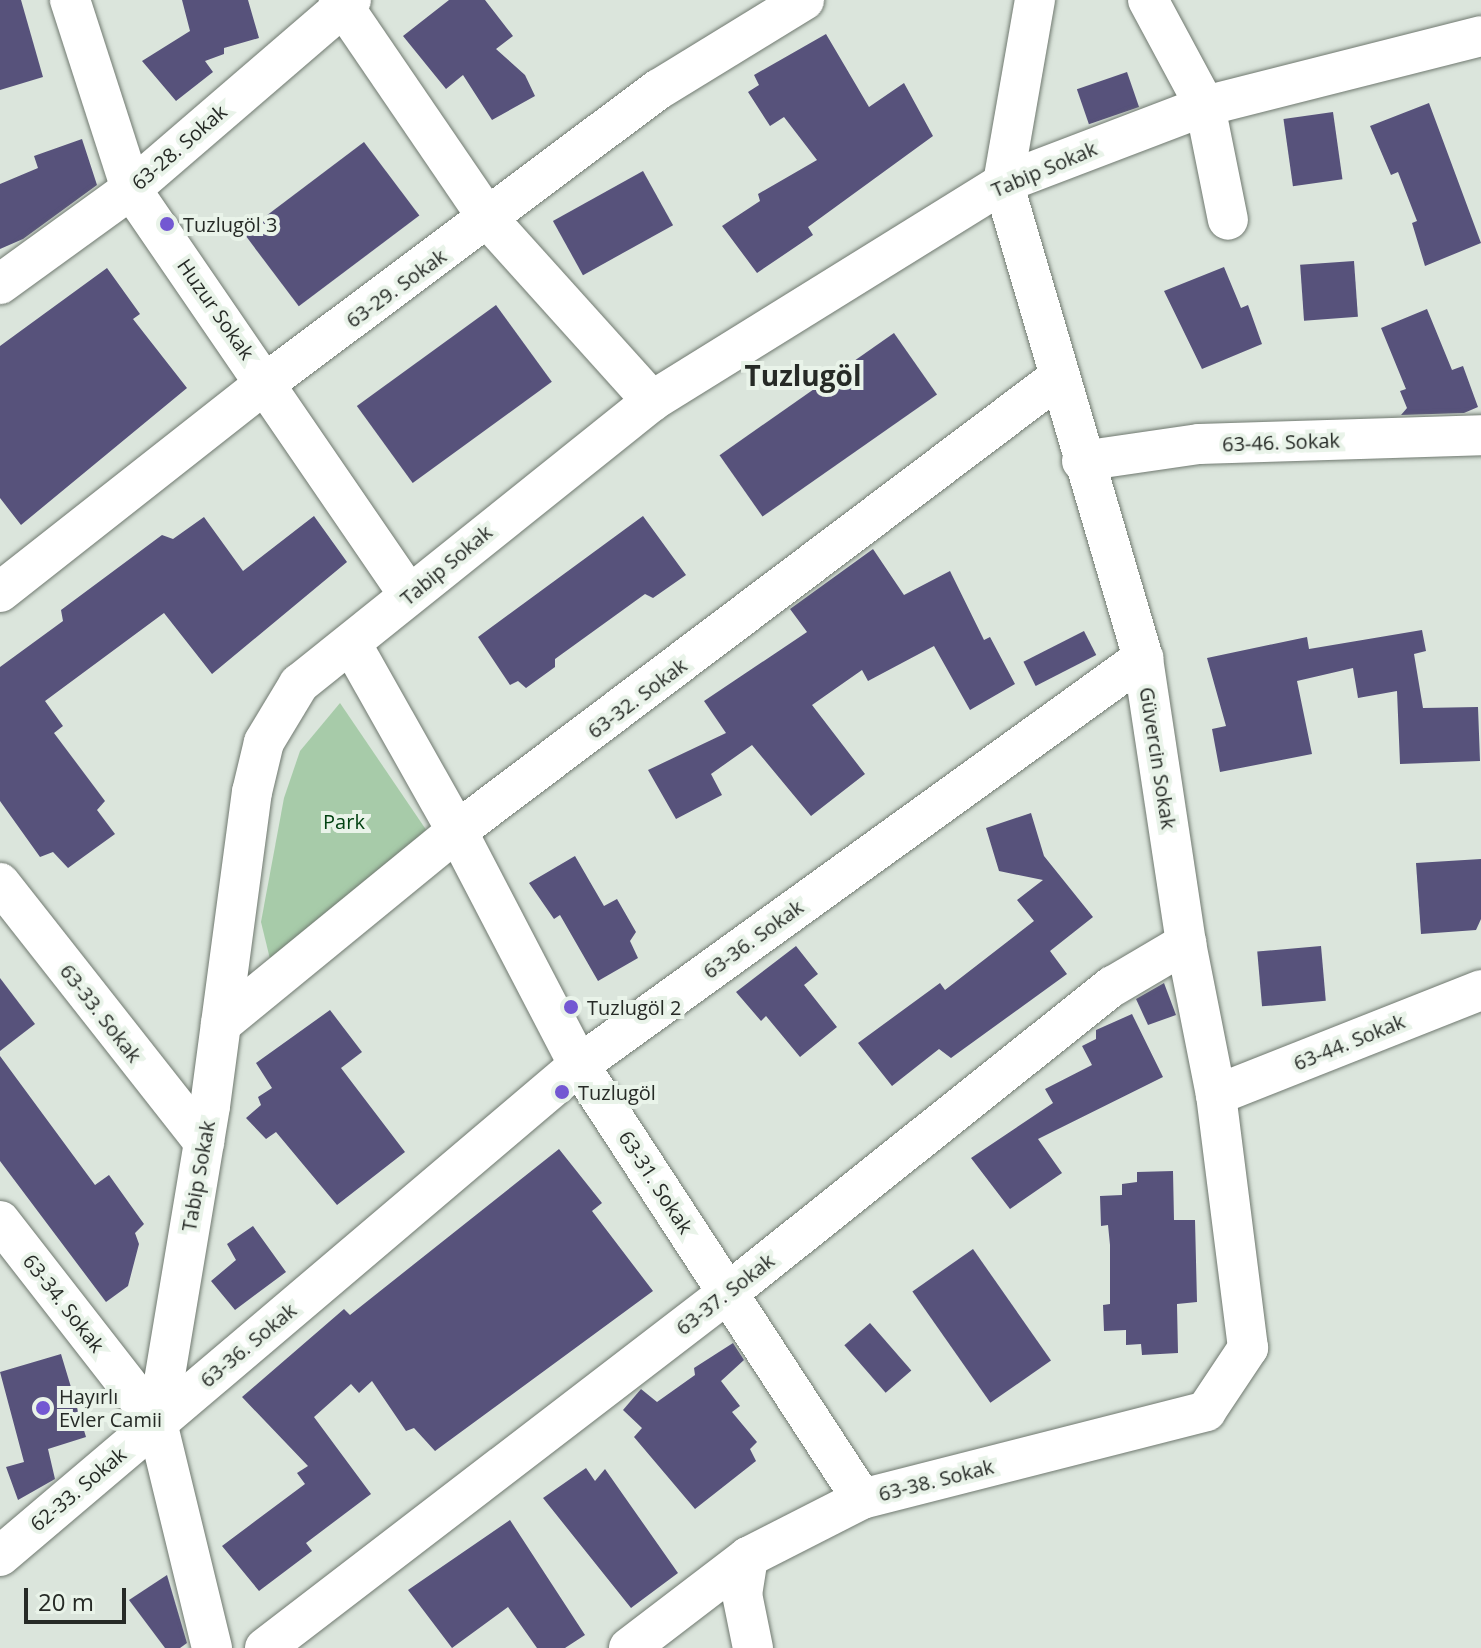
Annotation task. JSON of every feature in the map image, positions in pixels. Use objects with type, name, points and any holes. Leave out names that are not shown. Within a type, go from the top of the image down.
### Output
[{"type":"street","name":"Huzur Sokak","points":[[70,0],[131,189],[267,382],[409,595]]},
{"type":"street","name":"63-29. Sokak","points":[[0,592],[267,382],[489,220],[659,89],[804,0]]},
{"type":"street","points":[[1003,183],[1035,0]]},
{"type":"street","points":[[1148,0],[1205,106],[1228,220]]},
{"type":"street","name":"63-28. Sokak","points":[[0,284],[131,189],[344,2]]},
{"type":"street","points":[[344,2],[489,220],[652,401]]},
{"type":"street","name":"Tabip Sokak","points":[[212,1648],[157,1423],[204,1142],[252,792],[264,742],[299,684],[352,645],[409,595],[652,401],[1003,183],[1205,106],[1481,36]]},
{"type":"street","name":"Güvercin Sokak","points":[[1003,183],[1082,461],[1143,658],[1186,943],[1216,1095],[1248,1348]]},
{"type":"street","name":"63-32. Sokak","points":[[221,1024],[457,831],[1058,378]]},
{"type":"street","name":"63-46. Sokak","points":[[1082,461],[1199,444],[1481,435]]},
{"type":"street","name":"63-31. Sokak","points":[[352,645],[457,831],[579,1065],[862,1499]]},
{"type":"street","name":"63-36. Sokak","points":[[157,1423],[579,1065],[1143,658]]},
{"type":"street","name":"63-33. Sokak","points":[[0,883],[204,1142]]},
{"type":"street","name":"63-37. Sokak","points":[[265,1648],[729,1292],[1113,986],[1186,943]]},
{"type":"street","name":"63-44. Sokak","points":[[1216,1095],[1481,990]]},
{"type":"street","name":"63-34. Sokak","points":[[0,1221],[157,1423]]},
{"type":"street","name":"63-38. Sokak","points":[[629,1648],[748,1557],[862,1499],[1206,1411],[1248,1348]]},
{"type":"street","name":"62-33. Sokak","points":[[0,1556],[157,1423]]},
{"type":"street","points":[[748,1557],[742,1594],[753,1648]]},
{"type":"green space","name":"Park","points":[[340,703],[431,837],[270,959],[261,922],[284,798],[300,751]]},
{"type":"building","points":[[0,0],[21,0],[43,77],[0,90]]},
{"type":"building","points":[[182,0],[248,0],[259,38],[224,48],[224,54],[205,61],[213,72],[176,101],[142,61],[190,31]]},
{"type":"building","points":[[449,0],[485,0],[513,36],[496,49],[525,75],[535,96],[492,120],[463,75],[446,89],[403,36]]},
{"type":"building","points":[[826,34],[869,107],[904,83],[933,136],[808,227],[813,235],[757,273],[722,226],[760,201],[758,194],[817,160],[784,117],[770,126],[748,92],[759,85],[754,75]]},
{"type":"building","points":[[1127,72],[1139,107],[1089,124],[1077,89]]},
{"type":"building","points":[[1429,103],[1481,243],[1425,266],[1412,223],[1417,221],[1398,172],[1391,175],[1370,126]]},
{"type":"building","points":[[1333,112],[1342,179],[1293,186],[1283,119]]},
{"type":"building","points":[[82,139],[97,185],[23,239],[0,249],[0,184],[38,168],[34,156]]},
{"type":"building","points":[[364,142],[419,215],[299,306],[243,233]]},
{"type":"building","points":[[643,171],[673,225],[583,275],[553,221]]},
{"type":"building","points":[[1354,261],[1358,317],[1304,321],[1300,265]]},
{"type":"building","points":[[1224,267],[1241,308],[1248,305],[1262,344],[1202,369],[1164,291]]},
{"type":"building","points":[[107,268],[140,314],[133,319],[187,388],[21,525],[0,498],[0,346]]},
{"type":"building","points":[[496,305],[552,382],[413,483],[357,406]]},
{"type":"building","points":[[1427,309],[1452,370],[1463,366],[1478,407],[1464,413],[1401,415],[1407,408],[1400,391],[1406,389],[1381,328]]},
{"type":"building","points":[[894,333],[937,394],[763,517],[720,455]]},
{"type":"building","points":[[314,516],[347,562],[212,674],[164,613],[45,701],[63,726],[54,733],[105,801],[97,810],[115,834],[68,868],[53,852],[40,857],[0,801],[0,667],[63,621],[61,610],[162,535],[173,539],[204,517],[243,571]]},
{"type":"building","points":[[643,516],[686,575],[653,598],[645,594],[555,659],[555,667],[526,688],[518,681],[510,685],[478,637]]},
{"type":"building","points":[[873,549],[904,595],[950,571],[984,640],[990,637],[1015,684],[970,710],[934,646],[868,681],[862,670],[812,705],[865,774],[811,816],[752,745],[711,774],[722,795],[676,819],[648,770],[726,733],[704,701],[807,632],[790,609]]},
{"type":"building","points":[[1422,630],[1426,651],[1414,654],[1423,708],[1478,707],[1480,761],[1400,764],[1397,691],[1358,698],[1353,668],[1297,681],[1312,754],[1220,772],[1212,729],[1226,726],[1207,658],[1307,637],[1309,649]]},
{"type":"building","points":[[1084,631],[1096,655],[1036,686],[1023,662]]},
{"type":"building","points":[[1031,813],[1044,856],[1093,917],[1050,951],[1067,974],[951,1058],[939,1049],[892,1086],[858,1043],[940,983],[945,990],[1034,921],[1017,900],[1043,880],[999,871],[986,828]]},
{"type":"building","points":[[575,856],[604,906],[617,899],[636,932],[630,941],[638,958],[598,981],[560,915],[554,919],[529,883]]},
{"type":"building","points":[[1481,859],[1481,919],[1476,930],[1421,934],[1416,863]]},
{"type":"building","points":[[796,946],[818,974],[804,985],[837,1027],[800,1057],[766,1016],[761,1021],[736,992]]},
{"type":"building","points":[[1321,946],[1326,1001],[1262,1006],[1257,952]]},
{"type":"building","points":[[0,978],[35,1024],[0,1051]]},
{"type":"building","points":[[1164,983],[1176,1015],[1148,1025],[1136,999]]},
{"type":"building","points":[[330,1010],[362,1052],[341,1068],[405,1152],[337,1205],[276,1132],[266,1139],[246,1118],[261,1105],[258,1097],[272,1088],[256,1063]]},
{"type":"building","points":[[1132,1014],[1163,1077],[1038,1139],[1062,1173],[1010,1209],[971,1158],[1053,1103],[1045,1089],[1092,1065],[1082,1046],[1096,1039],[1096,1030]]},
{"type":"building","points":[[0,1056],[95,1185],[109,1175],[144,1224],[135,1233],[139,1244],[128,1286],[106,1302],[0,1161]]},
{"type":"building","points":[[559,1149],[602,1203],[592,1211],[653,1291],[435,1451],[414,1428],[406,1431],[372,1381],[359,1393],[351,1384],[314,1417],[371,1494],[306,1543],[312,1551],[259,1591],[222,1546],[305,1484],[297,1473],[308,1466],[242,1397],[344,1309],[350,1315]]},
{"type":"building","points":[[1173,1171],[1174,1220],[1195,1220],[1197,1302],[1177,1304],[1178,1353],[1142,1355],[1141,1344],[1126,1345],[1126,1330],[1104,1331],[1103,1305],[1110,1304],[1110,1245],[1108,1225],[1101,1226],[1100,1196],[1122,1195],[1122,1184],[1137,1182],[1137,1172]]},
{"type":"building","points":[[253,1226],[286,1272],[235,1310],[211,1281],[236,1260],[227,1244]]},
{"type":"building","points":[[973,1249],[1051,1360],[990,1403],[912,1291]]},
{"type":"building","points":[[870,1323],[911,1371],[886,1393],[844,1345]]},
{"type":"building","points":[[733,1343],[744,1360],[721,1381],[740,1406],[732,1412],[757,1442],[750,1449],[756,1461],[695,1509],[634,1437],[642,1428],[623,1410],[641,1389],[657,1402],[695,1375],[694,1368]]},
{"type":"building","name":"Hayırlı Evler Camii","points":[[61,1354],[86,1437],[48,1449],[55,1479],[18,1500],[6,1467],[24,1462],[0,1372]]},
{"type":"building","points":[[586,1468],[595,1481],[605,1469],[678,1573],[631,1608],[543,1498]]},
{"type":"building","points":[[510,1520],[585,1635],[565,1648],[537,1648],[508,1607],[452,1648],[408,1590]]},
{"type":"building","points":[[167,1575],[187,1643],[180,1648],[165,1648],[129,1600]]},
{"type":"place","name":"Tuzlugöl 3","points":[[167,224]]},
{"type":"place","name":"Tuzlugöl 2","points":[[571,1007]]},
{"type":"place","name":"Tuzlugöl","points":[[562,1092]]},
{"type":"place","name":"Hayırlı Evler Camii","points":[[43,1408]]},
{"type":"district","name":"Tuzlugöl","points":[[803,375]]}]
